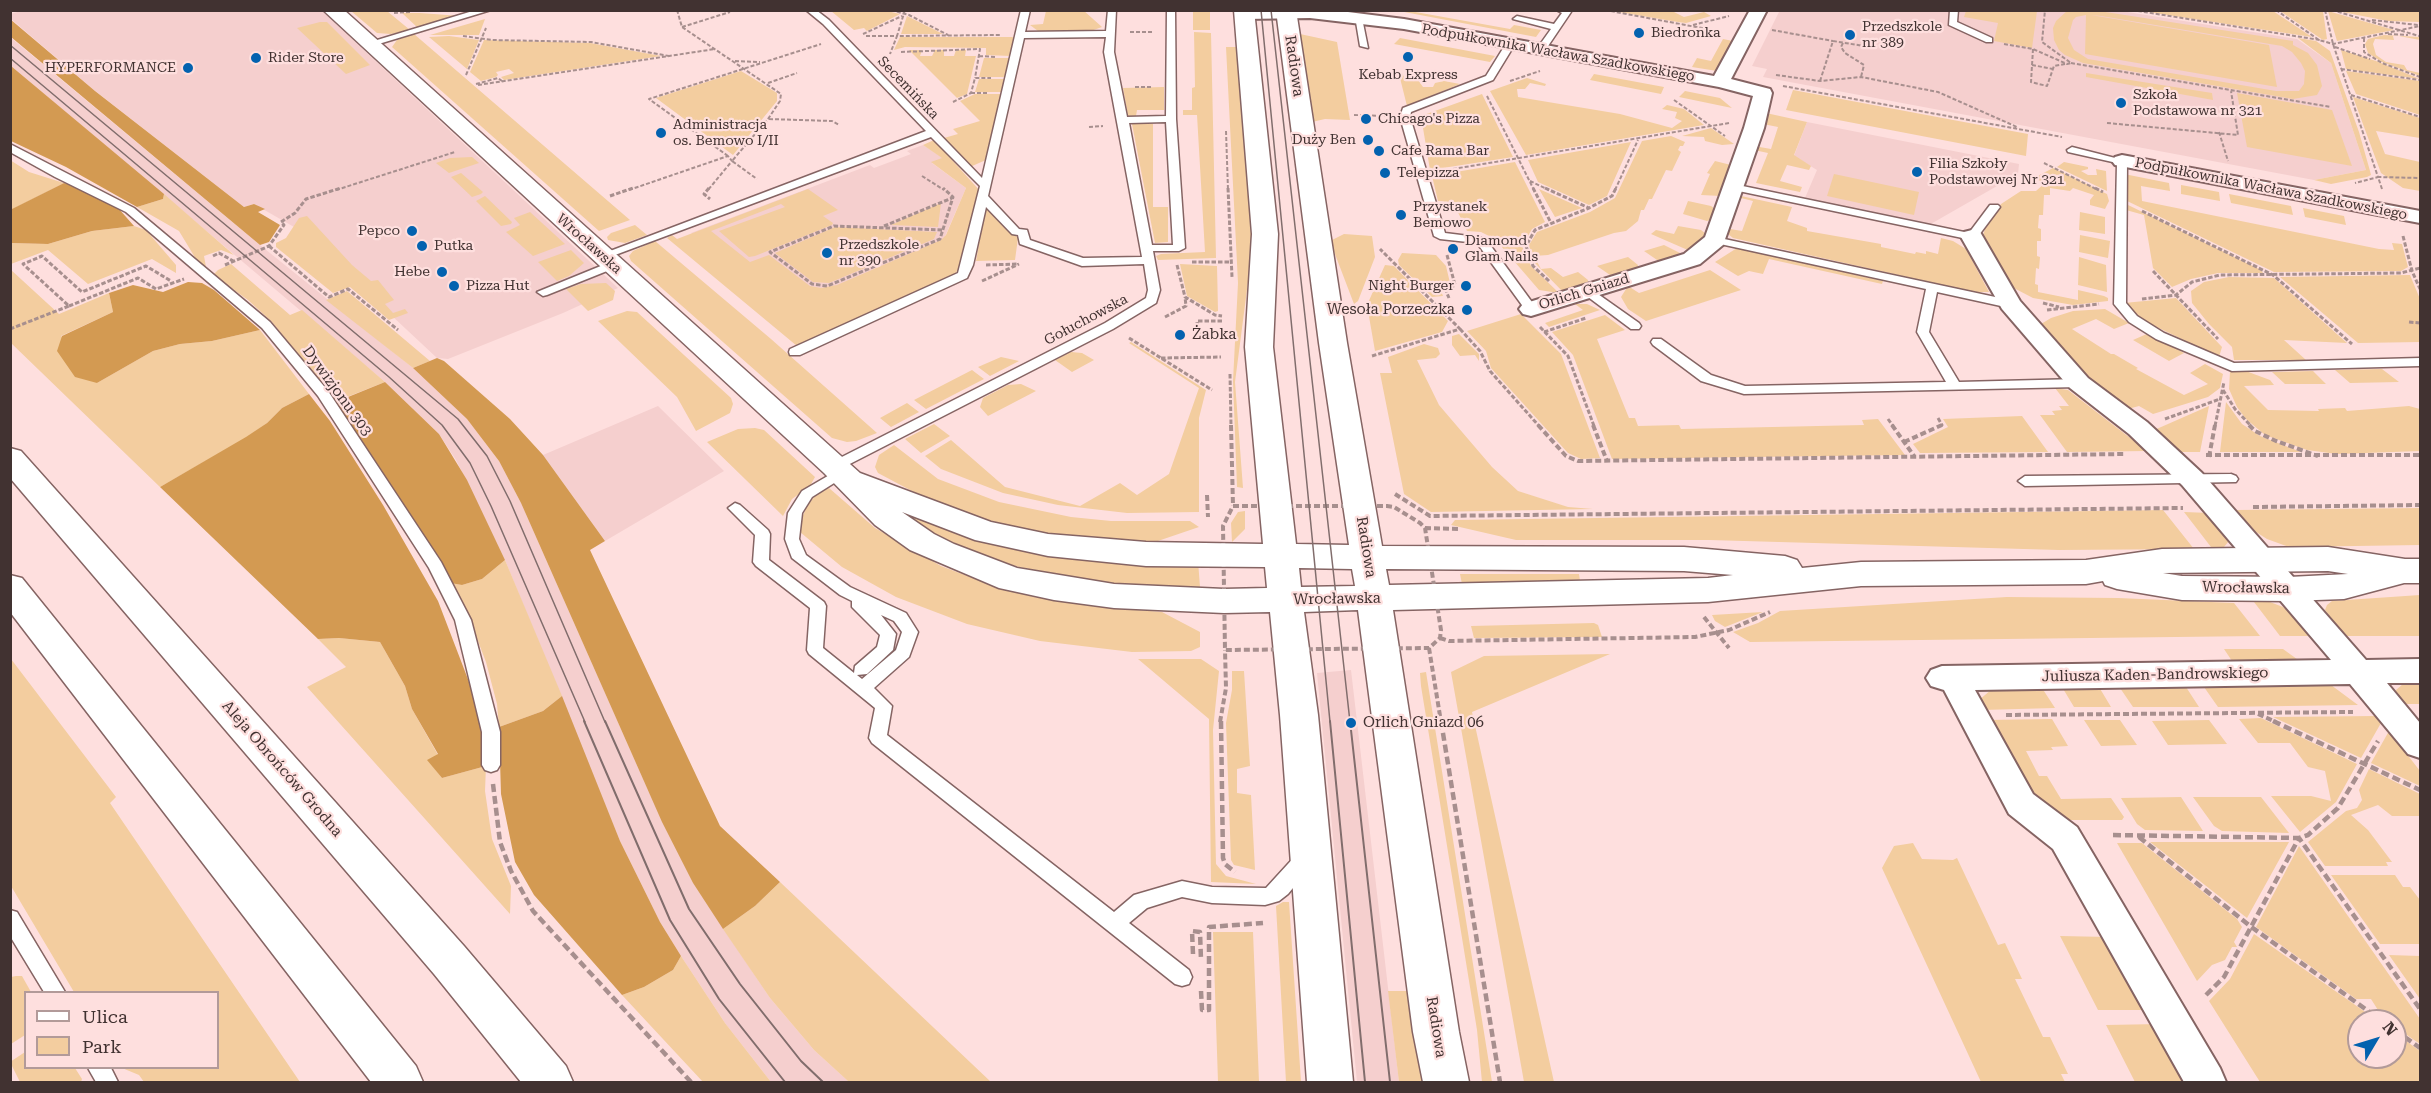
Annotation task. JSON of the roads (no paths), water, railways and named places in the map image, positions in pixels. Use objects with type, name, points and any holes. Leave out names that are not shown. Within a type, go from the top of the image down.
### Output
[{"type":"main road","name":"Wrocławska","points":[[332,10],[841,472],[886,517],[922,542],[969,564],[1011,579],[1083,592],[1207,601],[1708,590],[1861,574],[2086,572],[2162,561],[2328,559],[2413,571]]},
{"type":"main road","name":"Radiowa","points":[[1286,11],[1436,1032],[1446,1083]]},
{"type":"main road","points":[[1244,12],[1265,234],[1259,347],[1270,476],[1287,600],[1330,1083]]},
{"type":"main road","name":"Aleja Obrońców Grodna","points":[[10,458],[449,960],[550,1083]]},
{"type":"main road","name":"Wrocławska","points":[[841,472],[970,527],[1026,541],[1075,548],[1146,554],[1684,559],[1861,574]]},
{"type":"main road","name":"Wrocławska","points":[[2086,572],[2181,588],[2289,589],[2344,587],[2413,571]]},
{"type":"main road","points":[[10,587],[400,1083]]},
{"type":"street","points":[[1720,82],[1759,10]]},
{"type":"street","name":"Podpułkownika Wacława Szadkowskiego","points":[[1244,12],[1358,14],[1541,50],[1720,82],[1768,88],[1733,188]]},
{"type":"street","name":"Podpułkownika Wacława Szadkowskiego","points":[[2122,161],[2421,218]]},
{"type":"street","points":[[1715,240],[1733,188]]},
{"type":"street","points":[[1972,237],[2010,304],[2079,383],[2168,454],[2200,470],[2218,508],[2421,745]]},
{"type":"street","name":"Orlich Gniazd","points":[[1533,316],[1577,295],[1692,259],[1715,240]]},
{"type":"street","name":"Juliusza Kaden-Bandrowskiego","points":[[2206,1083],[2065,838],[2021,804],[1973,715],[1947,678],[2421,671]]},
{"type":"lane","name":"Secemińska","points":[[810,10],[826,22],[981,183],[984,191],[1016,232],[1023,232],[1024,242],[1082,262],[1179,248],[1170,119]]},
{"type":"lane","points":[[795,352],[963,275],[968,265],[1026,10]]},
{"type":"lane","name":"Gołuchowska","points":[[845,591],[800,558],[792,539],[795,513],[807,494],[841,472],[1109,326],[1152,300],[1154,296],[1109,52],[1112,10]]},
{"type":"lane","points":[[1122,120],[1170,119],[1171,10]]},
{"type":"lane","points":[[1541,50],[1567,12],[1560,10]]},
{"type":"lane","points":[[1954,10],[1952,23],[1989,40]]},
{"type":"lane","points":[[1358,14],[1365,46]]},
{"type":"lane","points":[[369,44],[488,15]]},
{"type":"lane","points":[[1518,20],[1556,27]]},
{"type":"lane","points":[[1022,35],[1110,34]]},
{"type":"lane","name":"Orlich Gniazd","points":[[1510,44],[1490,78],[1407,110],[1405,117],[1440,236],[1482,240],[1533,316]]},
{"type":"lane","points":[[543,292],[608,261],[774,191],[931,133]]},
{"type":"lane","name":"Dywizjonu 303","points":[[10,147],[59,175],[130,210],[266,325],[323,394],[436,566],[463,620],[491,732],[491,765]]},
{"type":"lane","points":[[2072,150],[2122,161],[2120,304],[2133,319],[2160,336],[2226,365],[2264,367],[2421,362]]},
{"type":"lane","points":[[1733,188],[1972,237],[1994,207]]},
{"type":"lane","points":[[1715,240],[2010,304]]},
{"type":"lane","points":[[1932,288],[1923,332],[1954,385]]},
{"type":"lane","points":[[1577,295],[1633,325]]},
{"type":"lane","points":[[1657,342],[1706,378],[1722,385],[1744,390],[2079,383]]},
{"type":"lane","points":[[2025,481],[2200,470],[2231,479]]},
{"type":"lane","points":[[735,508],[763,534],[761,562],[818,606],[815,650],[884,706],[878,738],[1182,977]]},
{"type":"lane","points":[[845,591],[900,617],[910,633],[903,653],[862,689]]},
{"type":"lane","points":[[845,591],[874,616],[888,634],[885,650],[861,670]]},
{"type":"lane","points":[[1114,924],[1141,901],[1182,889],[1212,895],[1264,897],[1281,888],[1310,852]]},
{"type":"lane","points":[[10,918],[54,991]]},
{"type":"lane","points":[[100,1069],[108,1083]]},
{"type":"tram line","points":[[1261,10],[1330,722]]},
{"type":"tram line","points":[[1271,10],[1350,722]]},
{"type":"tram line","points":[[10,45],[458,419],[487,456],[510,501],[605,722]]},
{"type":"tram line","points":[[10,58],[389,377],[442,425],[470,463],[491,506],[585,722]]},
{"type":"tram line","points":[[584,721],[670,920],[719,999],[785,1082]]},
{"type":"tram line","points":[[605,721],[689,909],[740,984],[801,1061],[823,1082]]},
{"type":"tram line","points":[[1330,721],[1365,1082]]},
{"type":"tram line","points":[[1350,721],[1390,1082]]},
{"type":"place","name":"Biedronka","points":[[1639,33]]},
{"type":"place","name":"Przedszkole nr 389","points":[[1850,35]]},
{"type":"place","name":"Kebab Express","points":[[1408,57]]},
{"type":"place","name":"Rider Store","points":[[256,58]]},
{"type":"place","name":"HYPERFORMANCE","points":[[188,68]]},
{"type":"place","name":"Szkoła Podstawowa nr 321","points":[[2121,103]]},
{"type":"place","name":"Chicago's Pizza","points":[[1366,119]]},
{"type":"place","name":"Administracja os. Bemowo I/II","points":[[661,133]]},
{"type":"place","name":"Duży Ben","points":[[1368,140]]},
{"type":"place","name":"Cafe Rama Bar","points":[[1379,151]]},
{"type":"place","name":"Filia Szkoły Podstawowej Nr 321","points":[[1917,172]]},
{"type":"place","name":"Telepizza","points":[[1385,173]]},
{"type":"place","name":"Przystanek Bemowo","points":[[1401,215]]},
{"type":"place","name":"Pepco","points":[[412,231]]},
{"type":"place","name":"Putka","points":[[422,246]]},
{"type":"place","name":"Diamond Glam Nails","points":[[1453,249]]},
{"type":"place","name":"Przedszkole nr 390","points":[[827,253]]},
{"type":"place","name":"Hebe","points":[[442,272]]},
{"type":"place","name":"Pizza Hut","points":[[454,286]]},
{"type":"place","name":"Night Burger","points":[[1466,286]]},
{"type":"place","name":"Wesoła Porzeczka","points":[[1467,310]]},
{"type":"place","name":"Żabka","points":[[1180,335]]},
{"type":"place","name":"Orlich Gniazd 06","points":[[1351,723]]}]
